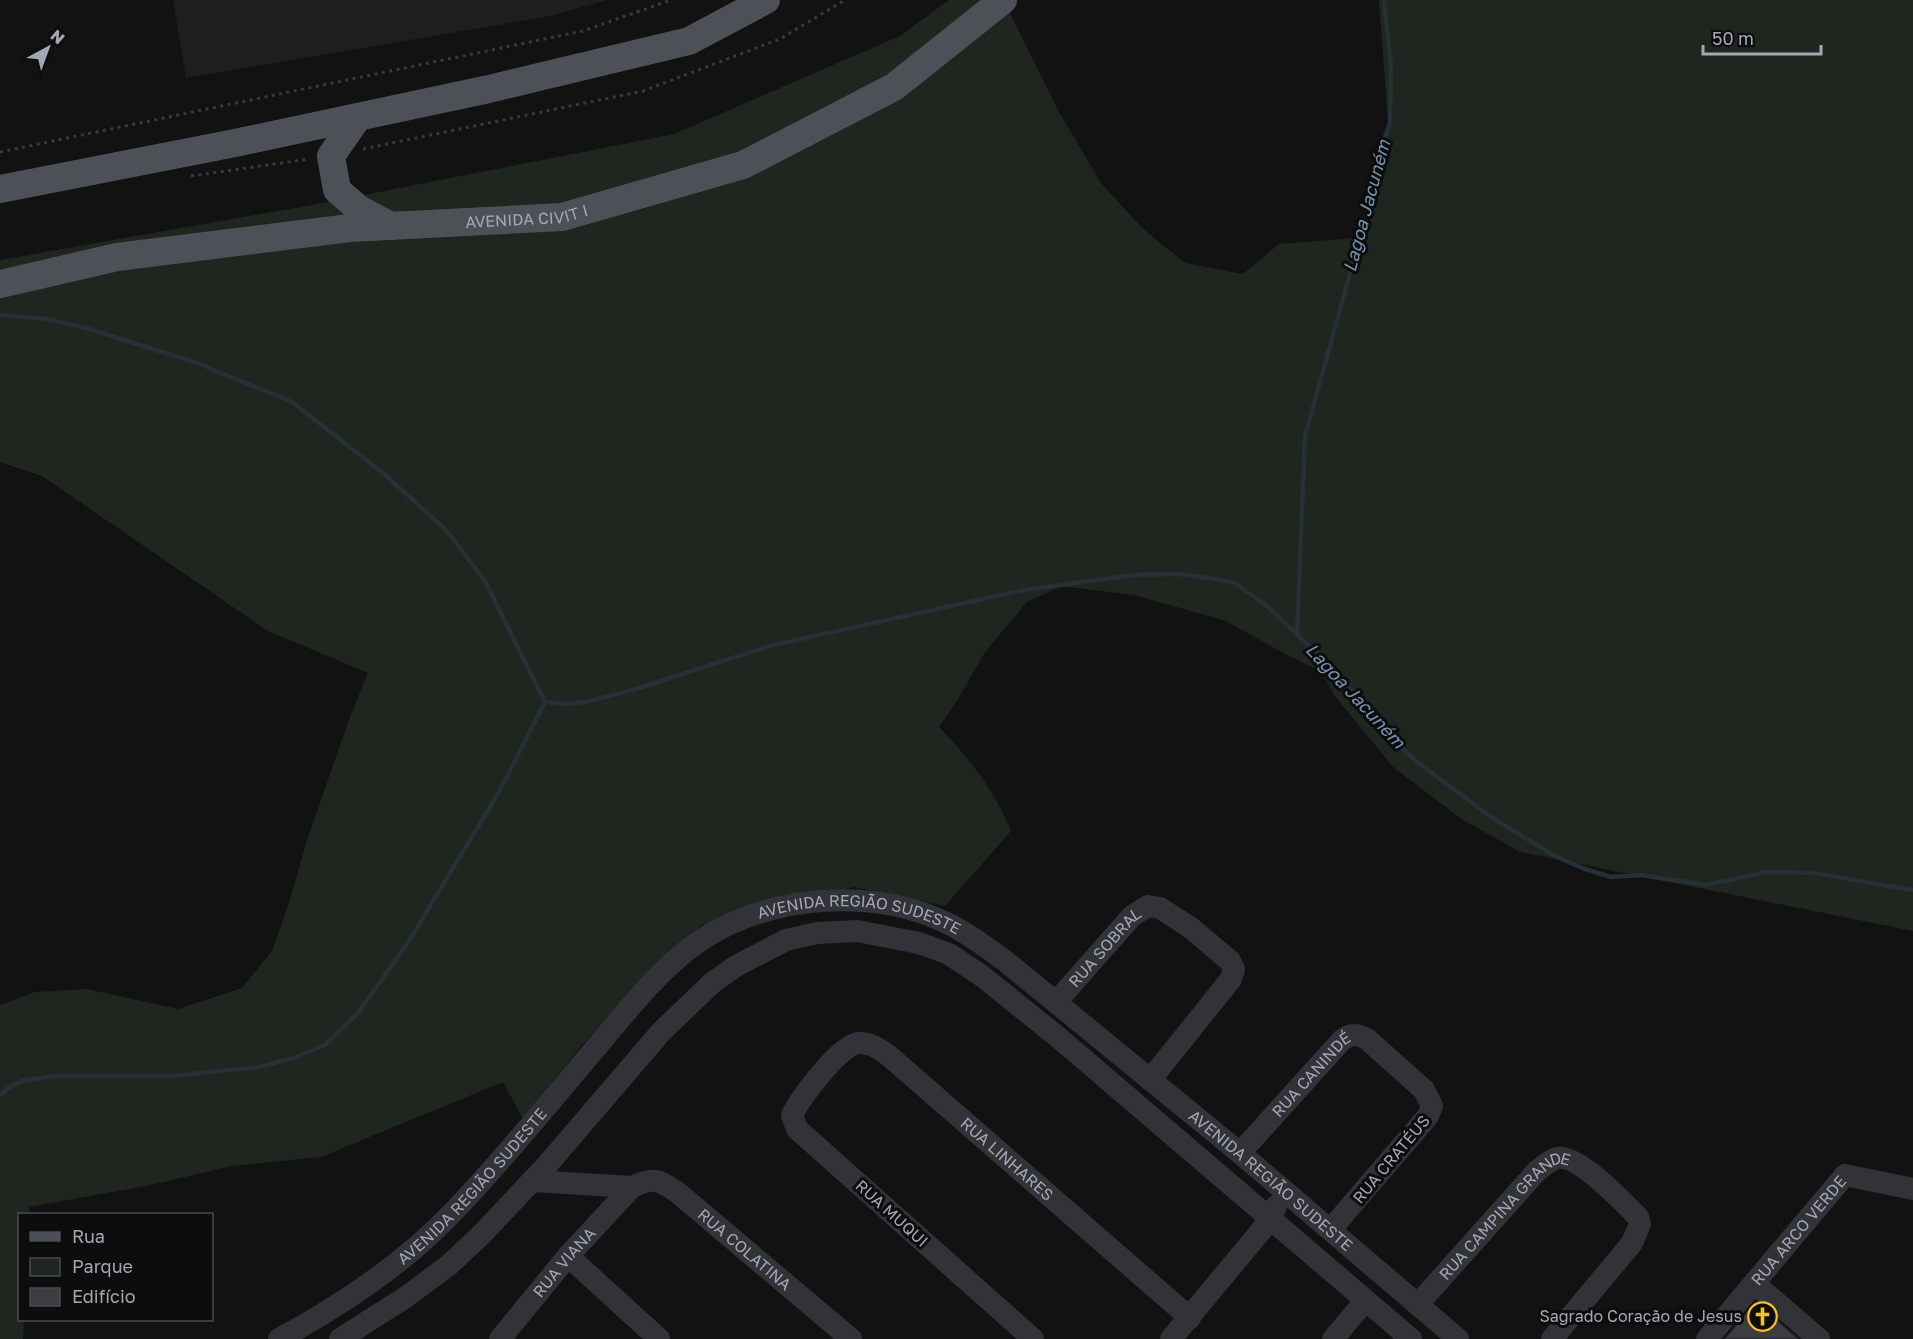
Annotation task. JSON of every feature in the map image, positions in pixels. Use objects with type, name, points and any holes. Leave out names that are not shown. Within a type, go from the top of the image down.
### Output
[{"type":"main road","points":[[6,186],[358,117],[489,89],[689,41],[766,0]]},
{"type":"main road","name":"AVENIDA CIVIT I","points":[[0,284],[117,257],[350,228],[562,217],[743,165],[894,87],[1003,0]]},
{"type":"main road","points":[[358,117],[331,156],[337,190],[359,209],[392,226]]},
{"type":"street","name":"AVENIDA REGIÃO SUDESTE","points":[[279,1339],[327,1313],[418,1246],[495,1166],[620,1019],[663,972],[690,948],[714,932],[744,919],[789,906],[823,900],[857,899],[893,904],[938,919],[966,934],[1004,960],[1057,1001],[1240,1153],[1458,1339]]},
{"type":"street","name":"RUA SOBRAL","points":[[1057,1001],[1132,916],[1141,909],[1148,906],[1160,908],[1191,928],[1230,961],[1233,965],[1233,975],[1142,1072]]},
{"type":"street","name":"AVENIDA REGIÃO SUDESTE","points":[[340,1339],[406,1297],[449,1265],[482,1234],[532,1181],[661,1032],[712,983],[735,966],[786,940],[817,933],[857,932],[919,943],[949,954],[982,976],[1114,1085],[1411,1339]]},
{"type":"street","name":"RUA CANINDÉ","points":[[1240,1153],[1346,1036],[1355,1035],[1367,1040],[1392,1061]]},
{"type":"street","name":"RUA LINHARES","points":[[819,1076],[845,1049],[852,1045],[861,1043],[878,1048],[1190,1318]]},
{"type":"street","name":"RUA CRATÉUS","points":[[1331,1229],[1431,1110],[1432,1103],[1424,1090],[1392,1061]]},
{"type":"street","points":[[1114,1085],[1142,1072]]},
{"type":"street","name":"RUA MUQUI","points":[[819,1076],[792,1115],[797,1129],[1033,1339]]},
{"type":"street","name":"RUA CAMPINA GRANDE","points":[[1418,1304],[1537,1171],[1557,1158],[1566,1159],[1601,1180],[1638,1217],[1640,1224],[1632,1243],[1552,1339]]},
{"type":"street","name":"RUA ARCO VERDE","points":[[1707,1339],[1845,1175],[1913,1189]]},
{"type":"street","name":"RUA COLATINA","points":[[532,1181],[632,1186],[655,1180],[677,1192],[851,1339]]},
{"type":"street","name":"RUA VIANA","points":[[500,1339],[568,1256],[632,1186]]},
{"type":"street","points":[[1171,1339],[1270,1220],[1283,1190]]},
{"type":"street","points":[[568,1256],[659,1339]]},
{"type":"street","points":[[1755,1284],[1819,1339]]},
{"type":"street","points":[[1333,1339],[1365,1300]]},
{"type":"path","points":[[0,152],[583,31],[671,0]]},
{"type":"path","points":[[189,176],[331,156],[643,91],[780,39],[845,0]]},
{"type":"shaded area","points":[[173,0],[607,0],[551,16],[186,78]]},
{"type":"green space","points":[[949,0],[995,0],[1010,13],[1059,112],[1101,183],[1142,228],[1185,263],[1243,274],[1279,244],[1366,237],[1378,189],[1388,121],[1379,0],[1913,0],[1913,931],[1520,852],[1463,820],[1393,767],[1334,695],[1322,672],[1226,621],[1134,595],[1061,586],[1027,602],[985,652],[939,727],[980,776],[998,803],[1011,831],[945,906],[854,887],[701,926],[581,1046],[523,1119],[503,1082],[321,1157],[231,1166],[151,1185],[29,1207],[29,1213],[18,1213],[18,1321],[24,1321],[23,1339],[0,1339],[0,1005],[35,992],[87,989],[178,1009],[242,988],[272,951],[307,840],[350,717],[368,673],[268,631],[42,476],[0,462],[0,260],[323,203],[674,134],[900,36]]},
{"type":"building","name":"Sagrado Coração de Jesus","points":[[1756,1302],[1798,1339],[1725,1339]]},
{"type":"waterway","name":"Lagoa Jacuném","points":[[1297,634],[1305,436],[1369,205],[1376,162],[1390,123],[1391,67],[1384,0]]},
{"type":"waterway","points":[[0,315],[47,319],[86,328],[197,363],[292,402],[383,473],[446,530],[485,581],[545,702]]},
{"type":"waterway","points":[[545,702],[564,704],[585,702],[636,689],[769,646],[1024,590],[1134,575],[1181,574],[1233,582],[1266,605],[1331,666],[1392,739],[1417,762],[1494,819],[1557,857],[1611,877],[1641,875],[1706,885],[1766,872],[1814,873],[1913,890]]},
{"type":"waterway","points":[[0,1095],[22,1081],[54,1076],[171,1076],[260,1067],[296,1057],[325,1045],[358,1013],[409,941],[500,790],[545,702]]},
{"type":"place","name":"Sagrado Coração de Jesus","points":[[1763,1316]]}]
